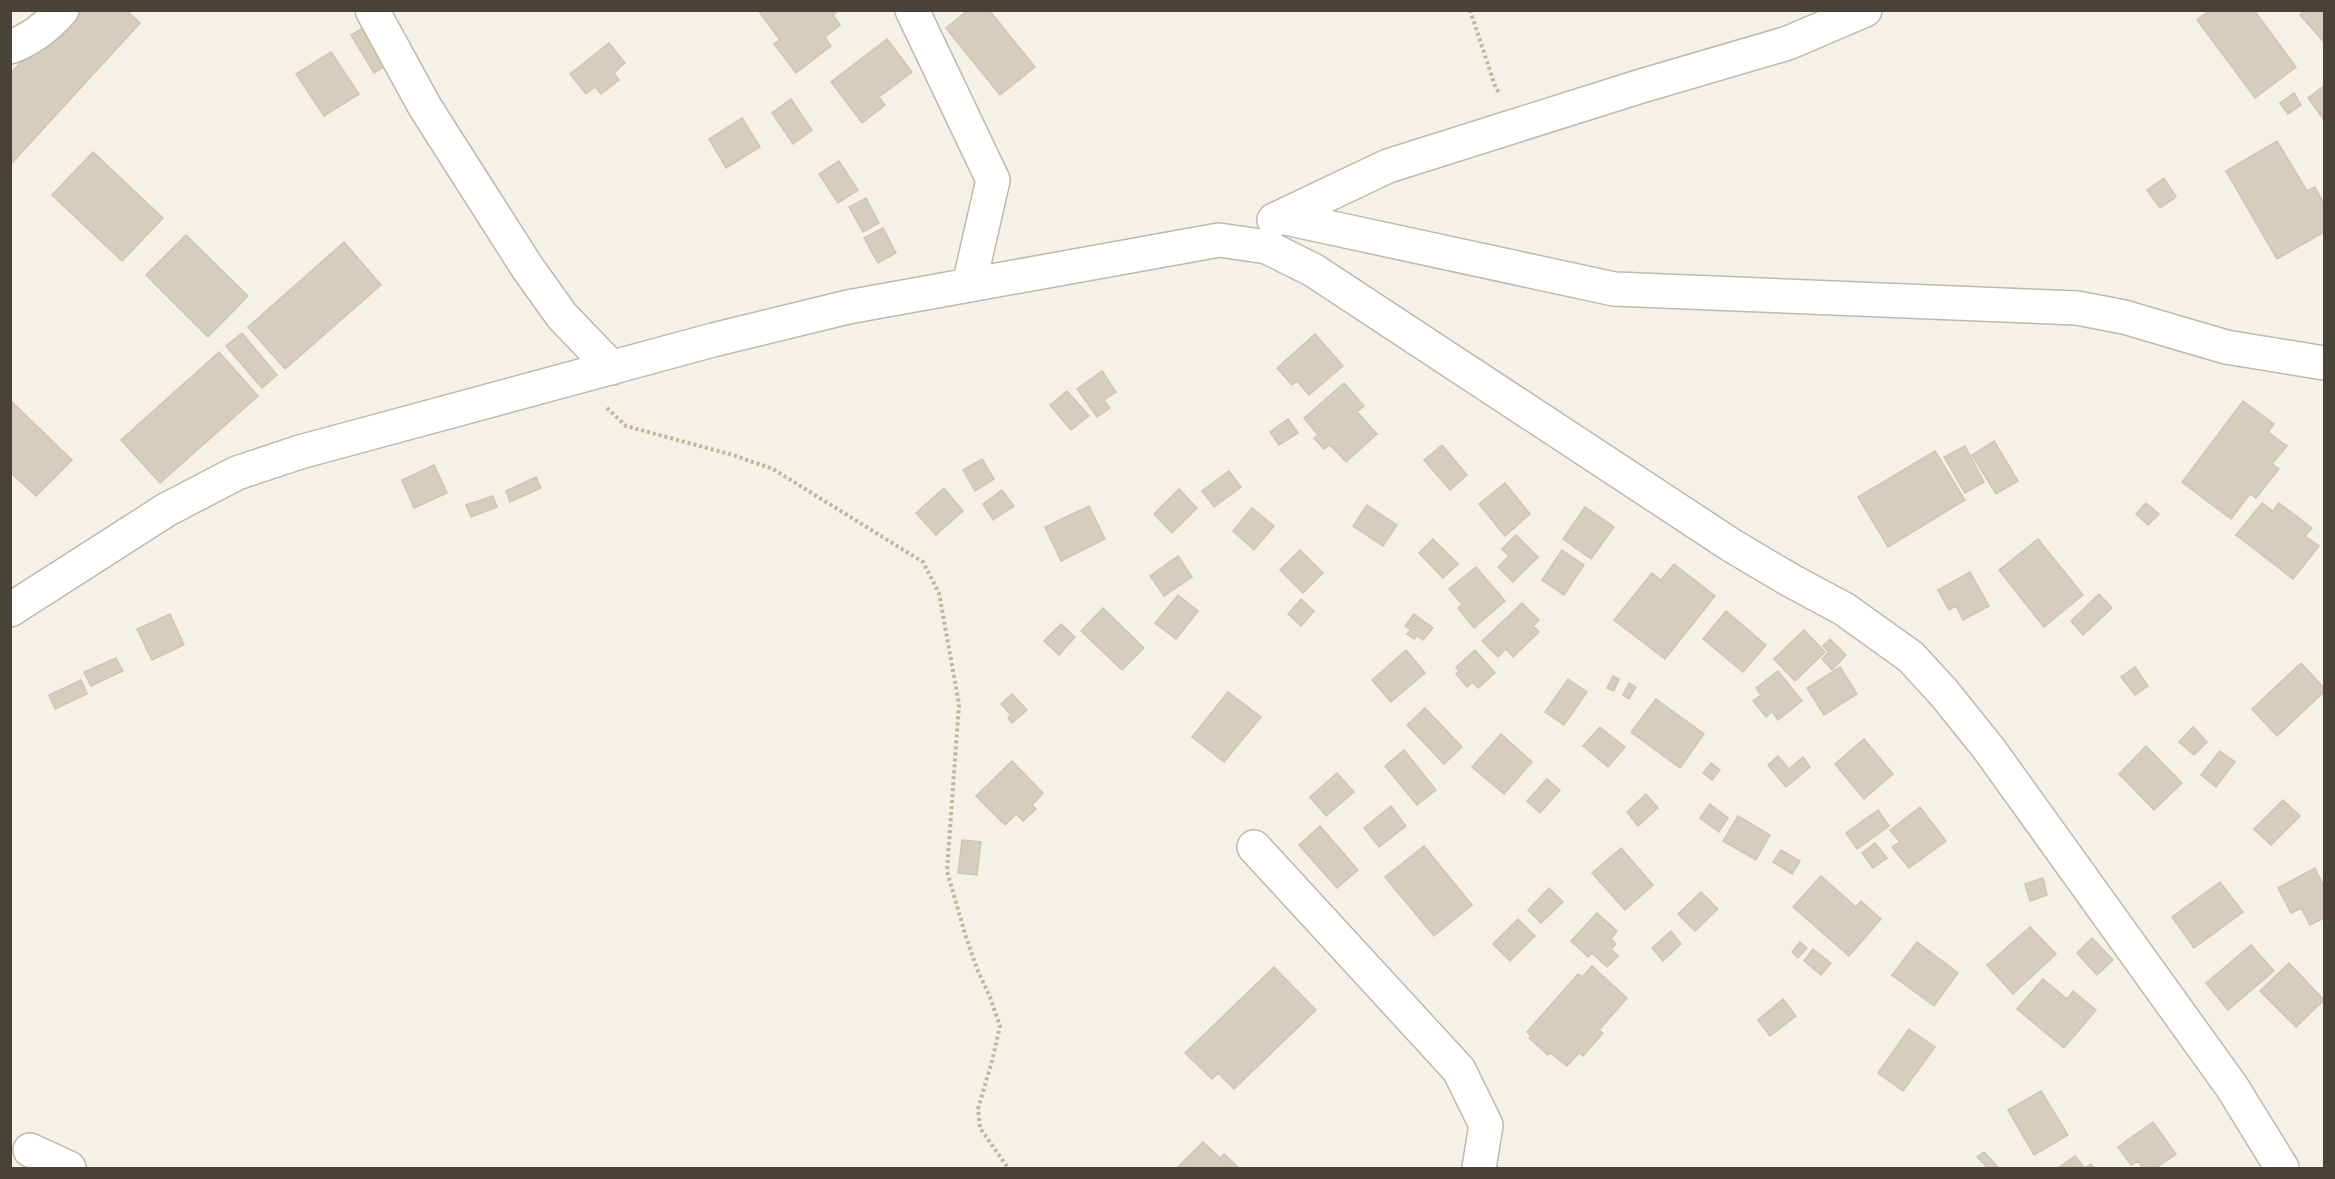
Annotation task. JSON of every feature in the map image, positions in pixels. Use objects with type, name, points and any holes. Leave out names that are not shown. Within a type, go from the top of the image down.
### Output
[{"type":"street","points":[[10,47],[20,44],[51,22],[62,10]]},
{"type":"street","points":[[372,10],[425,107],[527,267],[562,316],[612,368]]},
{"type":"street","points":[[912,10],[993,180],[969,285]]},
{"type":"street","points":[[10,610],[166,510],[237,473],[300,452],[612,368],[848,308],[1219,240],[1281,217],[1388,166],[1788,43],[1865,10]]},
{"type":"street","points":[[1281,217],[1614,289],[2077,308],[2124,317],[2226,347],[2325,363]]},
{"type":"street","points":[[1219,240],[1268,247],[1313,270],[1731,545],[1844,609],[1911,657],[1989,749],[2232,1087],[2282,1168]]},
{"type":"street","points":[[1254,847],[1459,1070],[1486,1125],[1479,1168]]},
{"type":"street","points":[[30,1150],[69,1168]]},
{"type":"path","points":[[1470,10],[1496,89],[1530,122]]},
{"type":"path","points":[[574,378],[627,426],[773,468],[922,562],[934,583],[939,593],[959,704],[947,871],[965,934],[1000,1026],[978,1109],[980,1128],[1008,1168]]},
{"type":"building","points":[[69,10],[126,10],[140,23],[10,165],[10,74]]},
{"type":"building","points":[[758,10],[839,10],[833,15],[840,25],[825,37],[831,46],[796,73],[774,44],[780,40]]},
{"type":"building","points":[[968,10],[989,10],[1035,67],[1000,95],[946,28]]},
{"type":"building","points":[[2210,10],[2254,10],[2296,67],[2255,98],[2197,20]]},
{"type":"building","points":[[2305,10],[2324,10],[2324,42],[2300,15]]},
{"type":"building","points":[[365,27],[389,64],[374,73],[351,35]]},
{"type":"building","points":[[887,39],[912,72],[879,97],[885,105],[862,123],[831,82]]},
{"type":"building","points":[[609,43],[625,63],[614,73],[619,80],[601,94],[595,87],[586,94],[570,74]]},
{"type":"building","points":[[331,52],[359,94],[324,116],[296,74]]},
{"type":"building","points":[[2324,86],[2324,120],[2308,98]]},
{"type":"building","points":[[2294,93],[2301,105],[2288,114],[2280,103]]},
{"type":"building","points":[[791,99],[812,130],[793,144],[772,113]]},
{"type":"building","points":[[742,118],[760,147],[726,168],[709,139]]},
{"type":"building","points":[[2277,141],[2307,191],[2315,187],[2324,204],[2324,232],[2277,259],[2226,171]]},
{"type":"building","points":[[93,152],[163,218],[122,261],[52,195]]},
{"type":"building","points":[[839,161],[858,190],[838,203],[819,174]]},
{"type":"building","points":[[2164,178],[2176,197],[2160,208],[2147,190]]},
{"type":"building","points":[[866,198],[879,223],[863,232],[849,207]]},
{"type":"building","points":[[883,228],[896,253],[878,263],[864,238]]},
{"type":"building","points":[[186,235],[248,296],[208,337],[146,275]]},
{"type":"building","points":[[344,242],[381,285],[285,369],[248,327]]},
{"type":"building","points":[[242,333],[277,375],[262,388],[226,346]]},
{"type":"building","points":[[1315,334],[1343,366],[1309,395],[1297,381],[1292,385],[1277,368]]},
{"type":"building","points":[[219,352],[258,396],[160,483],[121,440]]},
{"type":"building","points":[[1102,371],[1116,392],[1104,400],[1110,408],[1097,417],[1077,389]]},
{"type":"building","points":[[1344,383],[1364,406],[1357,412],[1377,434],[1346,462],[1330,445],[1324,449],[1314,438],[1318,435],[1304,418]]},
{"type":"building","points":[[1067,391],[1089,416],[1071,430],[1050,405]]},
{"type":"building","points":[[10,400],[72,460],[36,496],[10,472]]},
{"type":"building","points":[[2243,401],[2274,424],[2268,432],[2287,446],[2272,464],[2279,469],[2256,498],[2250,494],[2231,519],[2182,482]]},
{"type":"building","points":[[1288,419],[1298,433],[1279,445],[1270,432]]},
{"type":"building","points":[[1994,441],[2018,481],[1996,494],[1972,455]]},
{"type":"building","points":[[1442,445],[1467,475],[1450,490],[1424,460]]},
{"type":"building","points":[[1965,446],[1984,482],[1965,493],[1944,457]]},
{"type":"building","points":[[1935,451],[1965,500],[1888,547],[1858,497]]},
{"type":"building","points":[[982,459],[994,479],[975,491],[963,470]]},
{"type":"building","points":[[434,465],[447,493],[414,508],[402,480]]},
{"type":"building","points":[[1229,471],[1241,487],[1214,507],[1202,491]]},
{"type":"building","points":[[536,477],[541,488],[510,502],[506,491]]},
{"type":"building","points":[[1505,483],[1530,514],[1505,536],[1479,504]]},
{"type":"building","points":[[944,488],[963,511],[936,535],[916,513]]},
{"type":"building","points":[[1179,489],[1197,508],[1172,533],[1154,514]]},
{"type":"building","points":[[1002,490],[1014,506],[993,520],[983,504]]},
{"type":"building","points":[[493,496],[497,507],[471,517],[466,505]]},
{"type":"building","points":[[2146,503],[2159,514],[2148,525],[2136,514]]},
{"type":"building","points":[[2262,503],[2273,511],[2279,503],[2312,528],[2305,536],[2319,546],[2293,579],[2236,535]]},
{"type":"building","points":[[1367,505],[1397,525],[1383,546],[1353,526]]},
{"type":"building","points":[[1089,506],[1105,539],[1061,561],[1045,527]]},
{"type":"building","points":[[1585,507],[1614,527],[1591,559],[1563,539]]},
{"type":"building","points":[[1252,508],[1274,526],[1254,550],[1233,531]]},
{"type":"building","points":[[1516,535],[1538,557],[1513,582],[1498,567],[1509,556],[1502,549]]},
{"type":"building","points":[[1433,539],[1458,564],[1443,578],[1419,553]]},
{"type":"building","points":[[2038,539],[2083,595],[2044,627],[1999,570]]},
{"type":"building","points":[[1300,550],[1323,573],[1303,593],[1280,570]]},
{"type":"building","points":[[1562,550],[1584,565],[1564,595],[1542,580]]},
{"type":"building","points":[[1178,556],[1192,577],[1164,596],[1150,576]]},
{"type":"building","points":[[1674,564],[1715,596],[1665,659],[1614,620],[1652,573],[1661,580]]},
{"type":"building","points":[[1476,567],[1505,601],[1474,628],[1458,608],[1462,604],[1449,589]]},
{"type":"building","points":[[1970,572],[1989,606],[1963,620],[1956,606],[1949,610],[1938,590]]},
{"type":"building","points":[[2099,594],[2112,608],[2083,635],[2071,621]]},
{"type":"building","points":[[1178,595],[1198,611],[1176,639],[1155,623]]},
{"type":"building","points":[[1301,599],[1314,611],[1301,626],[1288,614]]},
{"type":"building","points":[[1522,603],[1539,620],[1533,626],[1539,632],[1513,657],[1506,649],[1498,657],[1482,641]]},
{"type":"building","points":[[1103,608],[1144,648],[1122,670],[1081,631]]},
{"type":"building","points":[[1726,611],[1766,645],[1743,672],[1703,639]]},
{"type":"building","points":[[170,614],[184,645],[152,660],[137,629]]},
{"type":"building","points":[[1414,614],[1433,628],[1423,640],[1417,636],[1414,639],[1407,634],[1411,630],[1405,626]]},
{"type":"building","points":[[1061,624],[1075,637],[1059,655],[1044,641]]},
{"type":"building","points":[[1804,630],[1825,652],[1795,681],[1774,659]]},
{"type":"building","points":[[1830,639],[1846,655],[1832,670],[1822,659],[1829,652],[1823,646]]},
{"type":"building","points":[[1406,650],[1425,673],[1391,702],[1372,680]]},
{"type":"building","points":[[1475,650],[1495,673],[1478,688],[1473,682],[1467,687],[1456,674],[1459,671],[1456,667]]},
{"type":"building","points":[[116,658],[123,671],[91,686],[84,672]]},
{"type":"building","points":[[2301,663],[2324,688],[2324,692],[2277,736],[2252,709]]},
{"type":"building","points":[[1840,667],[1857,694],[1824,715],[1807,688]]},
{"type":"building","points":[[2135,667],[2148,686],[2135,695],[2121,677]]},
{"type":"building","points":[[1778,671],[1802,701],[1778,720],[1772,711],[1766,717],[1753,701],[1761,695],[1756,688]]},
{"type":"building","points":[[1613,676],[1619,679],[1614,691],[1607,688]]},
{"type":"building","points":[[1568,679],[1587,692],[1564,725],[1545,712]]},
{"type":"building","points":[[81,680],[87,694],[55,709],[49,695]]},
{"type":"building","points":[[1629,683],[1636,687],[1629,699],[1623,695]]},
{"type":"building","points":[[1228,692],[1261,717],[1224,762],[1192,737]]},
{"type":"building","points":[[1012,694],[1027,710],[1012,723],[1008,718],[1011,715],[1001,704]]},
{"type":"building","points":[[1656,699],[1704,734],[1680,768],[1631,732]]},
{"type":"building","points":[[1425,708],[1462,747],[1444,764],[1407,725]]},
{"type":"building","points":[[1600,727],[1625,747],[1608,767],[1583,746]]},
{"type":"building","points":[[2193,727],[2207,742],[2194,755],[2179,742]]},
{"type":"building","points":[[1501,734],[1532,762],[1504,794],[1472,767]]},
{"type":"building","points":[[1864,739],[1893,774],[1864,799],[1835,764]]},
{"type":"building","points":[[2146,746],[2182,783],[2154,810],[2119,774]]},
{"type":"building","points":[[1404,750],[1436,790],[1417,805],[1385,766]]},
{"type":"building","points":[[2220,751],[2235,762],[2216,787],[2201,775]]},
{"type":"building","points":[[1778,756],[1789,769],[1803,757],[1810,767],[1786,787],[1768,765]]},
{"type":"building","points":[[1012,761],[1043,793],[1032,805],[1036,809],[1023,821],[1016,814],[1005,825],[976,796]]},
{"type":"building","points":[[1711,763],[1720,770],[1712,780],[1703,773]]},
{"type":"building","points":[[1337,773],[1354,792],[1326,816],[1310,797]]},
{"type":"building","points":[[1547,779],[1560,790],[1540,813],[1527,801]]},
{"type":"building","points":[[1646,794],[1658,808],[1638,826],[1627,812]]},
{"type":"building","points":[[2283,800],[2300,816],[2271,845],[2254,829]]},
{"type":"building","points":[[1710,804],[1728,818],[1719,832],[1700,818]]},
{"type":"building","points":[[1391,806],[1406,826],[1379,847],[1364,828]]},
{"type":"building","points":[[1920,807],[1946,841],[1909,868],[1892,847],[1900,842],[1890,830]]},
{"type":"building","points":[[1878,810],[1889,826],[1857,849],[1846,833]]},
{"type":"building","points":[[1738,816],[1770,835],[1756,860],[1723,841]]},
{"type":"building","points":[[1320,826],[1358,870],[1337,888],[1299,845]]},
{"type":"building","points":[[962,840],[981,842],[977,875],[958,873]]},
{"type":"building","points":[[1875,843],[1887,858],[1873,868],[1862,853]]},
{"type":"building","points":[[1424,846],[1472,905],[1434,936],[1385,877]]},
{"type":"building","points":[[1621,848],[1653,885],[1625,910],[1592,873]]},
{"type":"building","points":[[1781,850],[1800,861],[1792,874],[1773,862]]},
{"type":"building","points":[[2315,868],[2324,887],[2324,918],[2310,925],[2301,908],[2291,913],[2278,888]]},
{"type":"building","points":[[1821,876],[1856,907],[1861,901],[1881,919],[1849,956],[1793,907]]},
{"type":"building","points":[[2043,878],[2047,895],[2030,901],[2025,884]]},
{"type":"building","points":[[2220,882],[2243,912],[2194,948],[2172,917]]},
{"type":"building","points":[[1549,888],[1563,902],[1541,923],[1528,910]]},
{"type":"building","points":[[1701,892],[1718,909],[1695,931],[1678,914]]},
{"type":"building","points":[[1597,913],[1617,931],[1611,939],[1616,944],[1611,949],[1618,956],[1607,967],[1592,953],[1588,957],[1571,941]]},
{"type":"building","points":[[1518,919],[1535,936],[1510,961],[1493,944]]},
{"type":"building","points":[[2030,927],[2056,954],[2013,994],[1987,965]]},
{"type":"building","points":[[1671,931],[1681,944],[1663,961],[1652,948]]},
{"type":"building","points":[[2092,938],[2113,960],[2097,975],[2077,953]]},
{"type":"building","points":[[1800,942],[1807,948],[1798,958],[1792,952]]},
{"type":"building","points":[[1917,942],[1958,973],[1934,1006],[1892,975]]},
{"type":"building","points":[[2251,945],[2274,971],[2228,1010],[2206,983]]},
{"type":"building","points":[[1813,949],[1831,963],[1821,975],[1804,961]]},
{"type":"building","points":[[2289,963],[2324,1000],[2296,1027],[2260,991]]},
{"type":"building","points":[[1592,966],[1627,998],[1599,1030],[1603,1033],[1583,1056],[1579,1053],[1567,1066],[1550,1053],[1548,1055],[1529,1038],[1531,1036],[1527,1032],[1578,974],[1582,977]]},
{"type":"building","points":[[1274,967],[1316,1010],[1234,1089],[1218,1073],[1212,1079],[1185,1053]]},
{"type":"building","points":[[2043,979],[2067,999],[2073,991],[2096,1010],[2064,1048],[2017,1009]]},
{"type":"building","points":[[1783,999],[1796,1016],[1770,1036],[1758,1020]]},
{"type":"building","points":[[1909,1029],[1935,1047],[1903,1091],[1878,1073]]},
{"type":"building","points":[[2041,1091],[2068,1135],[2034,1155],[2008,1110]]},
{"type":"building","points":[[2153,1122],[2176,1154],[2156,1168],[2143,1168],[2138,1161],[2131,1165],[2118,1147]]},
{"type":"building","points":[[1203,1142],[1220,1158],[1224,1154],[1239,1168],[1177,1168]]},
{"type":"building","points":[[1984,1152],[1998,1167],[1988,1168],[1977,1157]]},
{"type":"building","points":[[2075,1156],[2085,1168],[2058,1168]]}]
